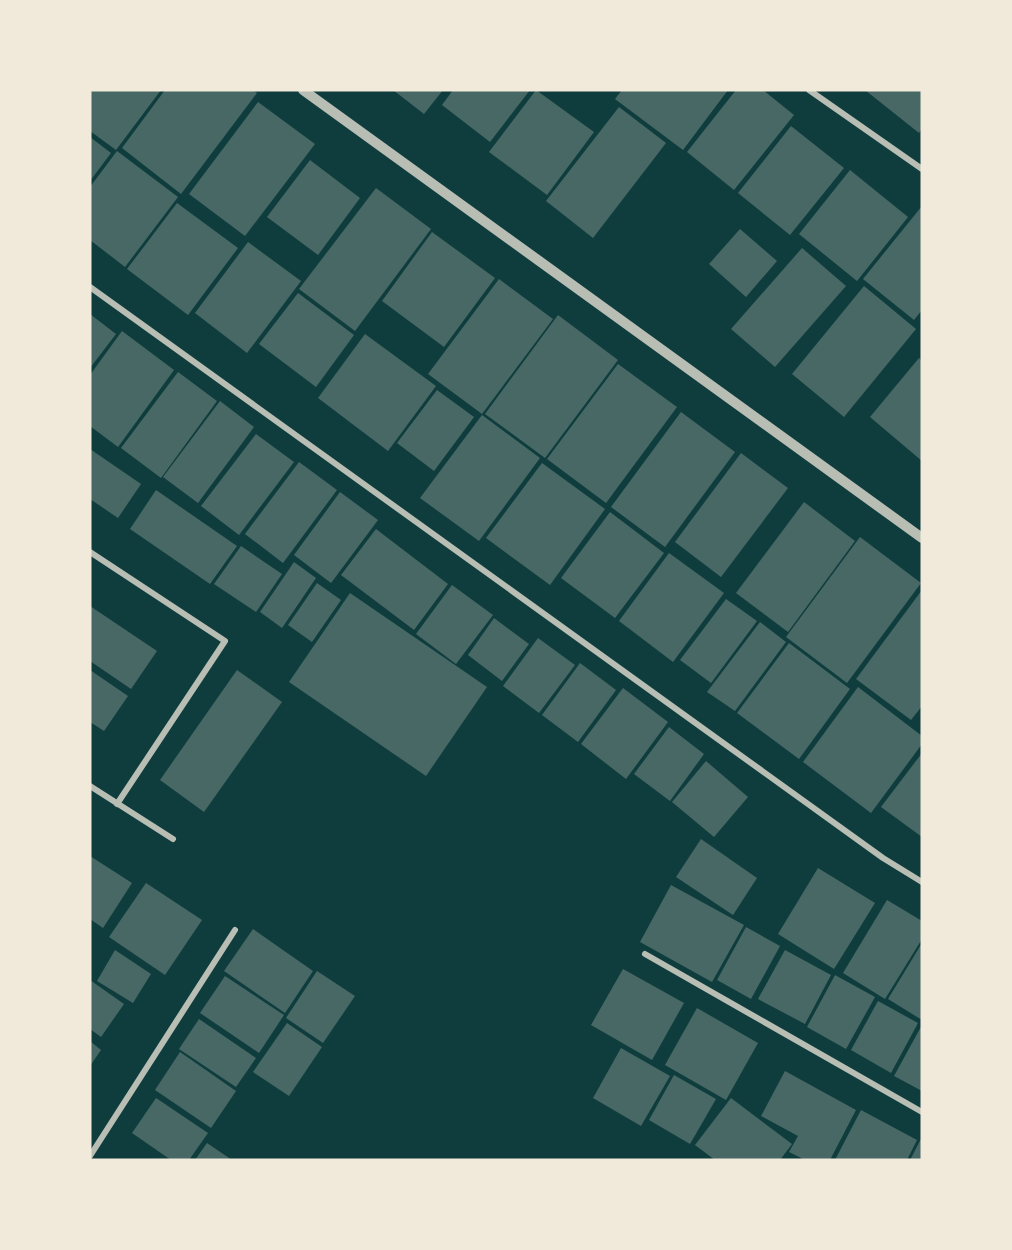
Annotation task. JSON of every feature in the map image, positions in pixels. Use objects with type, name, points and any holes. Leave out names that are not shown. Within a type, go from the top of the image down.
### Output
[{"type":"street","points":[[303,90],[922,538]]},
{"type":"street","points":[[809,90],[922,169]]},
{"type":"street","points":[[90,287],[874,851],[922,882]]},
{"type":"street","points":[[90,552],[225,641],[117,804]]},
{"type":"street","points":[[90,786],[173,838]]},
{"type":"street","points":[[90,1156],[235,930]]},
{"type":"street","points":[[645,954],[922,1112]]},
{"type":"building","points":[[90,90],[161,90],[116,150],[90,131]]},
{"type":"building","points":[[165,90],[253,90],[257,93],[181,194],[122,148]]},
{"type":"building","points":[[393,90],[443,90],[424,114]]},
{"type":"building","points":[[453,90],[530,90],[490,142],[442,105]]},
{"type":"building","points":[[536,90],[594,132],[547,195],[489,152]]},
{"type":"building","points":[[622,90],[728,90],[683,150],[615,99]]},
{"type":"building","points":[[736,90],[763,90],[794,115],[734,190],[687,152]]},
{"type":"building","points":[[865,90],[922,90],[922,128],[919,133]]},
{"type":"building","points":[[258,102],[315,144],[245,236],[189,194]]},
{"type":"building","points":[[619,107],[666,143],[593,238],[546,201]]},
{"type":"building","points":[[791,126],[844,168],[790,235],[738,193]]},
{"type":"building","points":[[90,137],[111,153],[90,181]]},
{"type":"building","points":[[117,151],[178,197],[125,267],[90,240],[90,187]]},
{"type":"building","points":[[310,160],[360,198],[318,255],[267,217]]},
{"type":"building","points":[[850,170],[908,217],[857,281],[799,234]]},
{"type":"building","points":[[376,188],[431,229],[355,331],[299,289]]},
{"type":"building","points":[[177,203],[238,248],[188,315],[127,269]]},
{"type":"building","points":[[922,206],[922,310],[914,320],[863,279]]},
{"type":"building","points":[[740,229],[777,261],[746,297],[709,264]]},
{"type":"building","points":[[432,232],[495,278],[444,347],[382,301]]},
{"type":"building","points":[[248,242],[301,281],[247,353],[195,313]]},
{"type":"building","points":[[802,248],[846,286],[775,367],[731,329]]},
{"type":"building","points":[[499,279],[553,319],[482,414],[428,374]]},
{"type":"building","points":[[864,286],[916,329],[844,417],[792,374]]},
{"type":"building","points":[[298,293],[354,335],[316,387],[259,344]]},
{"type":"building","points":[[90,314],[116,334],[90,368]]},
{"type":"building","points":[[558,315],[618,360],[545,458],[485,414]]},
{"type":"building","points":[[122,331],[174,370],[118,447],[90,426],[90,375]]},
{"type":"building","points":[[365,334],[436,386],[388,451],[318,398]]},
{"type":"building","points":[[919,358],[922,361],[922,461],[870,417]]},
{"type":"building","points":[[618,364],[677,407],[606,503],[547,459]]},
{"type":"building","points":[[178,372],[217,401],[161,478],[121,448]]},
{"type":"building","points":[[437,390],[474,417],[434,471],[397,443]]},
{"type":"building","points":[[220,401],[254,427],[198,503],[163,477]]},
{"type":"building","points":[[681,412],[735,452],[665,547],[611,507]]},
{"type":"building","points":[[482,415],[540,458],[479,541],[420,498]]},
{"type":"building","points":[[256,434],[294,462],[239,535],[201,506]]},
{"type":"building","points":[[90,449],[141,484],[118,518],[90,499]]},
{"type":"building","points":[[741,453],[788,488],[721,577],[675,542]]},
{"type":"building","points":[[299,462],[337,490],[283,563],[245,534]]},
{"type":"building","points":[[542,463],[605,509],[550,585],[486,538]]},
{"type":"building","points":[[156,490],[237,546],[210,584],[130,529]]},
{"type":"building","points":[[340,492],[378,520],[331,583],[294,555]]},
{"type":"building","points":[[804,502],[855,541],[788,632],[736,593]]},
{"type":"building","points":[[610,512],[664,553],[615,618],[561,578]]},
{"type":"building","points":[[376,529],[448,584],[414,630],[341,575]]},
{"type":"building","points":[[860,537],[921,583],[847,683],[786,637]]},
{"type":"building","points":[[241,546],[282,574],[256,612],[214,584]]},
{"type":"building","points":[[669,553],[724,593],[673,662],[619,621]]},
{"type":"building","points":[[294,562],[316,578],[282,628],[260,612]]},
{"type":"building","points":[[317,583],[341,600],[312,642],[288,625]]},
{"type":"building","points":[[452,585],[493,615],[456,664],[416,634]]},
{"type":"building","points":[[922,590],[922,706],[911,720],[856,679]]},
{"type":"building","points":[[350,593],[487,687],[426,776],[289,682]]},
{"type":"building","points":[[726,599],[757,621],[711,683],[680,660]]},
{"type":"building","points":[[90,606],[157,651],[131,689],[90,661]]},
{"type":"building","points":[[494,618],[529,644],[502,681],[468,655]]},
{"type":"building","points":[[760,622],[786,642],[735,711],[707,692]]},
{"type":"building","points":[[538,638],[575,665],[539,713],[503,686]]},
{"type":"building","points":[[789,643],[850,689],[799,759],[737,713]]},
{"type":"building","points":[[580,663],[616,690],[578,742],[542,715]]},
{"type":"building","points":[[90,670],[128,696],[104,731],[90,722]]},
{"type":"building","points":[[237,670],[282,702],[204,812],[160,780]]},
{"type":"building","points":[[858,687],[922,736],[922,744],[871,813],[803,762]]},
{"type":"building","points":[[623,688],[668,722],[626,779],[581,744]]},
{"type":"building","points":[[669,727],[704,754],[670,801],[634,774]]},
{"type":"building","points":[[922,753],[922,837],[881,807]]},
{"type":"building","points":[[706,761],[748,797],[714,837],[672,802]]},
{"type":"building","points":[[701,839],[757,878],[733,915],[676,877]]},
{"type":"building","points":[[90,856],[132,883],[103,928],[90,919]]},
{"type":"building","points":[[818,868],[875,903],[834,969],[778,934]]},
{"type":"building","points":[[146,883],[202,920],[165,975],[109,937]]},
{"type":"building","points":[[671,885],[744,925],[712,982],[640,942]]},
{"type":"building","points":[[887,900],[922,921],[922,939],[885,999],[843,973]]},
{"type":"building","points":[[746,927],[780,946],[751,999],[717,980]]},
{"type":"building","points":[[253,929],[313,971],[285,1013],[224,971]]},
{"type":"building","points":[[922,943],[922,1020],[888,999]]},
{"type":"building","points":[[115,950],[151,974],[133,1003],[97,981]]},
{"type":"building","points":[[785,950],[831,975],[805,1024],[758,999]]},
{"type":"building","points":[[623,969],[684,1003],[652,1060],[591,1025]]},
{"type":"building","points":[[317,971],[355,996],[323,1043],[286,1018]]},
{"type":"building","points":[[835,975],[875,997],[846,1049],[807,1027]]},
{"type":"building","points":[[225,976],[284,1015],[259,1053],[200,1013]]},
{"type":"building","points":[[90,980],[124,1004],[101,1037],[90,1029]]},
{"type":"building","points":[[878,1001],[918,1023],[891,1073],[851,1050]]},
{"type":"building","points":[[697,1008],[758,1043],[726,1100],[665,1065]]},
{"type":"building","points":[[199,1019],[256,1058],[236,1087],[179,1049]]},
{"type":"building","points":[[287,1023],[322,1047],[289,1096],[253,1072]]},
{"type":"building","points":[[922,1025],[922,1091],[894,1076]]},
{"type":"building","points":[[90,1041],[101,1050],[90,1066]]},
{"type":"building","points":[[621,1048],[670,1076],[641,1126],[593,1098]]},
{"type":"building","points":[[180,1052],[236,1091],[211,1128],[155,1090]]},
{"type":"building","points":[[785,1071],[856,1110],[830,1160],[805,1160],[789,1152],[798,1136],[761,1116]]},
{"type":"building","points":[[674,1075],[716,1099],[690,1144],[649,1120]]},
{"type":"building","points":[[156,1098],[208,1133],[189,1160],[171,1160],[132,1133]]},
{"type":"building","points":[[731,1098],[792,1144],[780,1160],[715,1160],[695,1145]]},
{"type":"building","points":[[861,1110],[917,1140],[907,1160],[835,1160]]},
{"type":"building","points":[[922,1137],[922,1160],[910,1160]]},
{"type":"building","points":[[207,1143],[232,1160],[195,1160]]}]
